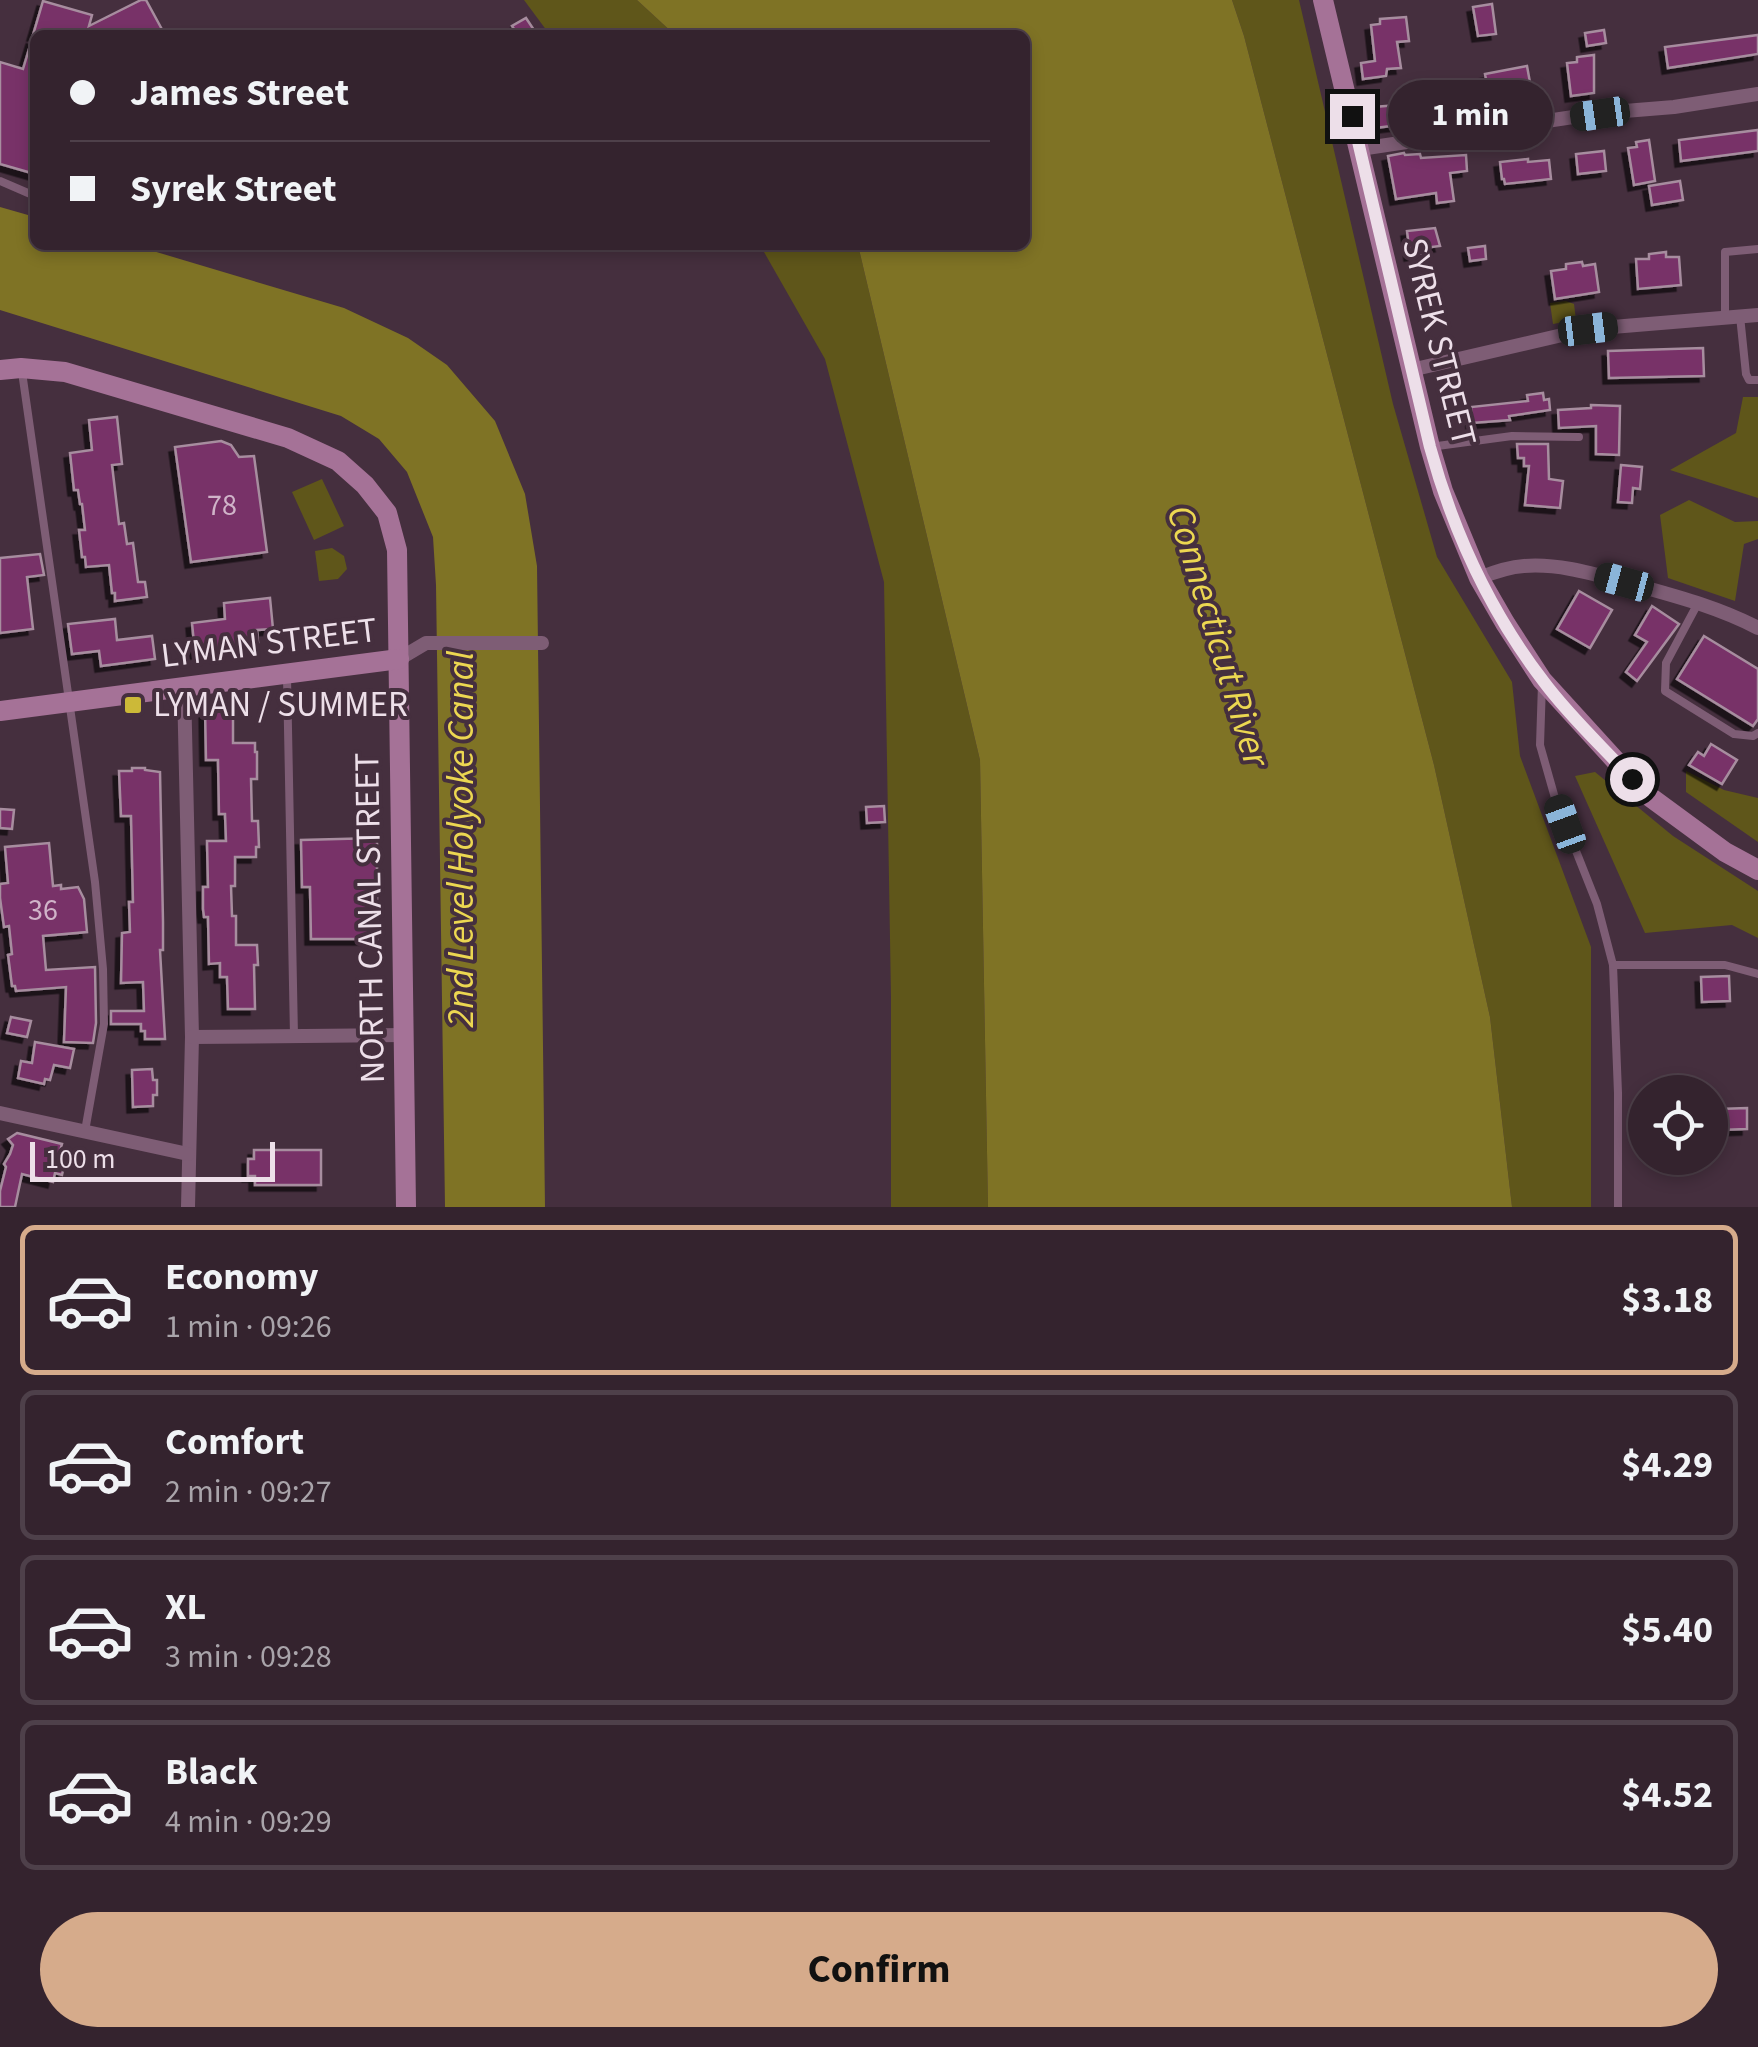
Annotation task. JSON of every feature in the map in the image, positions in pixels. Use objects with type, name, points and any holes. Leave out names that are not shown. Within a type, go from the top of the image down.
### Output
[{"type":"street","name":"SYREK STREET","points":[[1323,0],[1442,492],[1479,578],[1542,680],[1646,794],[1725,852],[1758,870]]},
{"type":"street","points":[[1360,149],[1758,94]]},
{"type":"street","points":[[1412,370],[1588,329],[1758,315]]},
{"type":"street","name":"NORTH CANAL STREET","points":[[10,369],[64,372],[288,438],[338,461],[365,485],[387,513],[396,550],[399,659],[406,1207]]},
{"type":"street","points":[[1479,578],[1502,569],[1526,566],[1560,568],[1698,603],[1758,628]]},
{"type":"street","name":"LYMAN STREET","points":[[0,711],[399,659],[426,643],[542,643]]},
{"type":"street","points":[[184,686],[192,1038],[188,1207]]},
{"type":"street","points":[[192,1038],[405,1034]]},
{"type":"street","points":[[0,1113],[188,1154]]},
{"type":"lane","points":[[0,181],[30,194]]},
{"type":"lane","points":[[1758,249],[1724,252],[1746,374],[1749,380],[1758,380]]},
{"type":"lane","points":[[10,369],[69,702],[95,882],[104,1024],[85,1132]]},
{"type":"lane","points":[[1430,447],[1512,436],[1579,437]]},
{"type":"lane","points":[[1698,603],[1666,663],[1665,691],[1734,734],[1752,736],[1758,732]]},
{"type":"lane","points":[[287,673],[294,1036]]},
{"type":"lane","points":[[1542,680],[1540,745],[1555,798],[1597,904],[1614,965],[1618,1207]]},
{"type":"lane","points":[[1614,965],[1725,965],[1758,974]]},
{"type":"shaded area","points":[[524,0],[637,0],[670,30],[546,30]]},
{"type":"shaded area","points":[[1232,0],[1299,0],[1393,404],[1437,557],[1512,682],[1520,756],[1591,947],[1591,1207],[1512,1207],[1490,1017],[1434,765]]},
{"type":"shaded area","points":[[763,250],[859,250],[980,760],[988,1207],[891,1207],[884,582],[825,359]]},
{"type":"shaded area","points":[[1550,303],[1574,304],[1576,320],[1553,324]]},
{"type":"shaded area","points":[[1743,397],[1758,397],[1758,498],[1670,470],[1736,433]]},
{"type":"shaded area","points":[[322,479],[344,526],[314,540],[292,492]]},
{"type":"shaded area","points":[[1689,500],[1735,522],[1758,521],[1758,539],[1744,544],[1735,601],[1668,578],[1660,515]]},
{"type":"shaded area","points":[[332,548],[344,556],[347,569],[338,579],[319,581],[315,551]]},
{"type":"shaded area","points":[[1686,771],[1724,790],[1758,798],[1758,842],[1686,792]]},
{"type":"shaded area","points":[[1595,772],[1673,836],[1758,891],[1758,938],[1732,925],[1645,933],[1575,776]]},
{"type":"water","name":"Connecticut River","points":[[637,0],[1232,0],[1434,765],[1490,1017],[1512,1207],[988,1207],[980,760],[859,250],[1030,250],[1030,30],[670,30]]},
{"type":"water","name":"2nd Level Holyoke Canal","points":[[0,207],[30,216],[30,250],[150,250],[344,308],[408,338],[447,365],[495,421],[525,494],[537,566],[545,1207],[445,1207],[436,585],[433,537],[407,472],[379,439],[341,416],[0,310]]},
{"type":"building","points":[[146,0],[162,30],[34,30],[43,1],[92,15],[89,26]]},
{"type":"building","points":[[1492,4],[1496,34],[1478,36],[1473,7]]},
{"type":"building","points":[[1406,17],[1409,41],[1397,42],[1401,68],[1387,69],[1386,76],[1363,79],[1361,63],[1375,61],[1371,25],[1380,24],[1380,19]]},
{"type":"building","points":[[526,18],[534,30],[515,30],[512,26]]},
{"type":"building","points":[[1604,30],[1606,43],[1587,46],[1585,33]]},
{"type":"building","points":[[1758,35],[1758,54],[1668,68],[1665,47]]},
{"type":"building","points":[[30,46],[30,173],[0,164],[0,62],[23,69]]},
{"type":"building","points":[[1594,55],[1594,93],[1571,96],[1567,63]]},
{"type":"building","points":[[1527,66],[1531,88],[1489,96],[1485,74]]},
{"type":"building","points":[[1410,104],[1411,120],[1375,128],[1374,107]]},
{"type":"building","points":[[1758,130],[1758,151],[1681,161],[1679,140]]},
{"type":"building","points":[[1649,140],[1655,181],[1634,185],[1628,148]]},
{"type":"building","points":[[1604,151],[1606,171],[1578,174],[1576,154]]},
{"type":"building","points":[[1420,154],[1421,158],[1466,155],[1467,171],[1450,173],[1454,201],[1437,203],[1436,193],[1396,199],[1388,156]]},
{"type":"building","points":[[1549,160],[1551,179],[1505,184],[1500,162]]},
{"type":"building","points":[[1680,181],[1683,200],[1652,205],[1649,186]]},
{"type":"building","points":[[1435,228],[1440,246],[1410,255],[1407,231]]},
{"type":"building","points":[[1485,246],[1486,259],[1470,261],[1468,248]]},
{"type":"building","points":[[1666,252],[1666,257],[1679,257],[1681,285],[1638,289],[1636,259]]},
{"type":"building","points":[[1582,262],[1583,266],[1595,264],[1599,292],[1555,299],[1551,271]]},
{"type":"building","points":[[1703,348],[1704,376],[1609,378],[1608,351]]},
{"type":"building","points":[[1543,393],[1544,400],[1549,399],[1550,410],[1509,416],[1510,420],[1472,423],[1471,407],[1528,401],[1527,395]]},
{"type":"building","points":[[1620,406],[1619,455],[1596,454],[1596,426],[1559,428],[1558,410]]},
{"type":"building","points":[[117,417],[122,464],[112,465],[119,524],[124,523],[127,544],[133,543],[138,582],[145,582],[147,597],[115,601],[109,565],[86,567],[82,557],[82,504],[78,490],[74,490],[70,453],[92,450],[89,420]]},
{"type":"building","points":[[221,441],[231,445],[239,457],[254,456],[267,552],[191,562],[175,447]]},
{"type":"building","points":[[1517,444],[1548,444],[1549,479],[1563,481],[1560,508],[1525,505],[1529,466],[1524,466],[1524,458],[1518,458]]},
{"type":"building","points":[[1621,465],[1642,467],[1640,489],[1633,488],[1632,503],[1618,502]]},
{"type":"building","points":[[40,554],[44,575],[27,577],[33,629],[0,633],[0,558]]},
{"type":"building","points":[[1579,591],[1612,610],[1590,648],[1557,629]]},
{"type":"building","points":[[270,598],[273,629],[257,630],[258,642],[246,643],[247,647],[195,653],[192,623],[225,619],[224,603]]},
{"type":"building","points":[[1652,606],[1679,624],[1637,681],[1626,672],[1647,642],[1635,635]]},
{"type":"building","points":[[115,619],[117,640],[152,636],[155,659],[101,666],[99,651],[72,654],[68,624]]},
{"type":"building","points":[[1704,636],[1758,669],[1758,719],[1753,726],[1677,679]]},
{"type":"building","points":[[205,708],[229,708],[229,713],[233,713],[233,743],[255,743],[257,752],[257,779],[251,779],[252,821],[258,821],[259,847],[256,857],[235,857],[235,886],[231,886],[236,945],[257,945],[255,1009],[228,1009],[227,977],[220,977],[220,963],[209,964],[208,917],[204,917],[203,909],[203,887],[208,887],[207,841],[226,841],[225,814],[219,814],[218,760],[206,760]]},
{"type":"building","points":[[1711,744],[1737,760],[1722,784],[1689,765],[1698,752],[1704,756]]},
{"type":"building","points":[[132,768],[160,772],[160,950],[165,1039],[145,1039],[141,1024],[111,1024],[111,1011],[144,1011],[143,982],[121,983],[122,933],[130,932],[129,902],[133,902],[131,816],[121,816],[119,771]]},
{"type":"building","points":[[884,806],[885,822],[867,823],[866,807]]},
{"type":"building","points":[[0,809],[14,810],[12,829],[0,828]]},
{"type":"building","points":[[377,838],[377,939],[311,939],[310,887],[302,887],[301,840]]},
{"type":"building","points":[[49,843],[53,886],[78,887],[84,899],[87,932],[43,936],[46,970],[95,967],[93,1043],[64,1042],[66,987],[16,991],[12,986],[9,926],[4,927],[0,898],[0,884],[8,883],[5,847]]},
{"type":"building","points":[[1729,976],[1730,1001],[1702,1002],[1701,977]]},
{"type":"building","points":[[11,1017],[31,1021],[27,1037],[7,1033]]},
{"type":"building","points":[[35,1042],[74,1049],[70,1068],[54,1065],[50,1080],[45,1079],[44,1084],[18,1078],[21,1061],[32,1063]]},
{"type":"building","points":[[152,1069],[153,1080],[157,1080],[153,1106],[133,1107],[132,1070]]},
{"type":"building","points":[[1747,1108],[1747,1129],[1728,1130],[1728,1109]]},
{"type":"building","points":[[17,1133],[62,1144],[60,1151],[67,1152],[62,1175],[55,1173],[53,1182],[22,1174],[15,1207],[0,1207],[4,1164],[13,1145],[8,1139]]},
{"type":"building","points":[[254,1150],[321,1150],[321,1185],[255,1185],[255,1176],[248,1176],[248,1159],[254,1159]]},
{"type":"place","name":"LYMAN / SUMMER","points":[[133,705]]},
{"type":"route","points":[[1352,116],[1442,492],[1479,578],[1542,680],[1632,779]]}]
